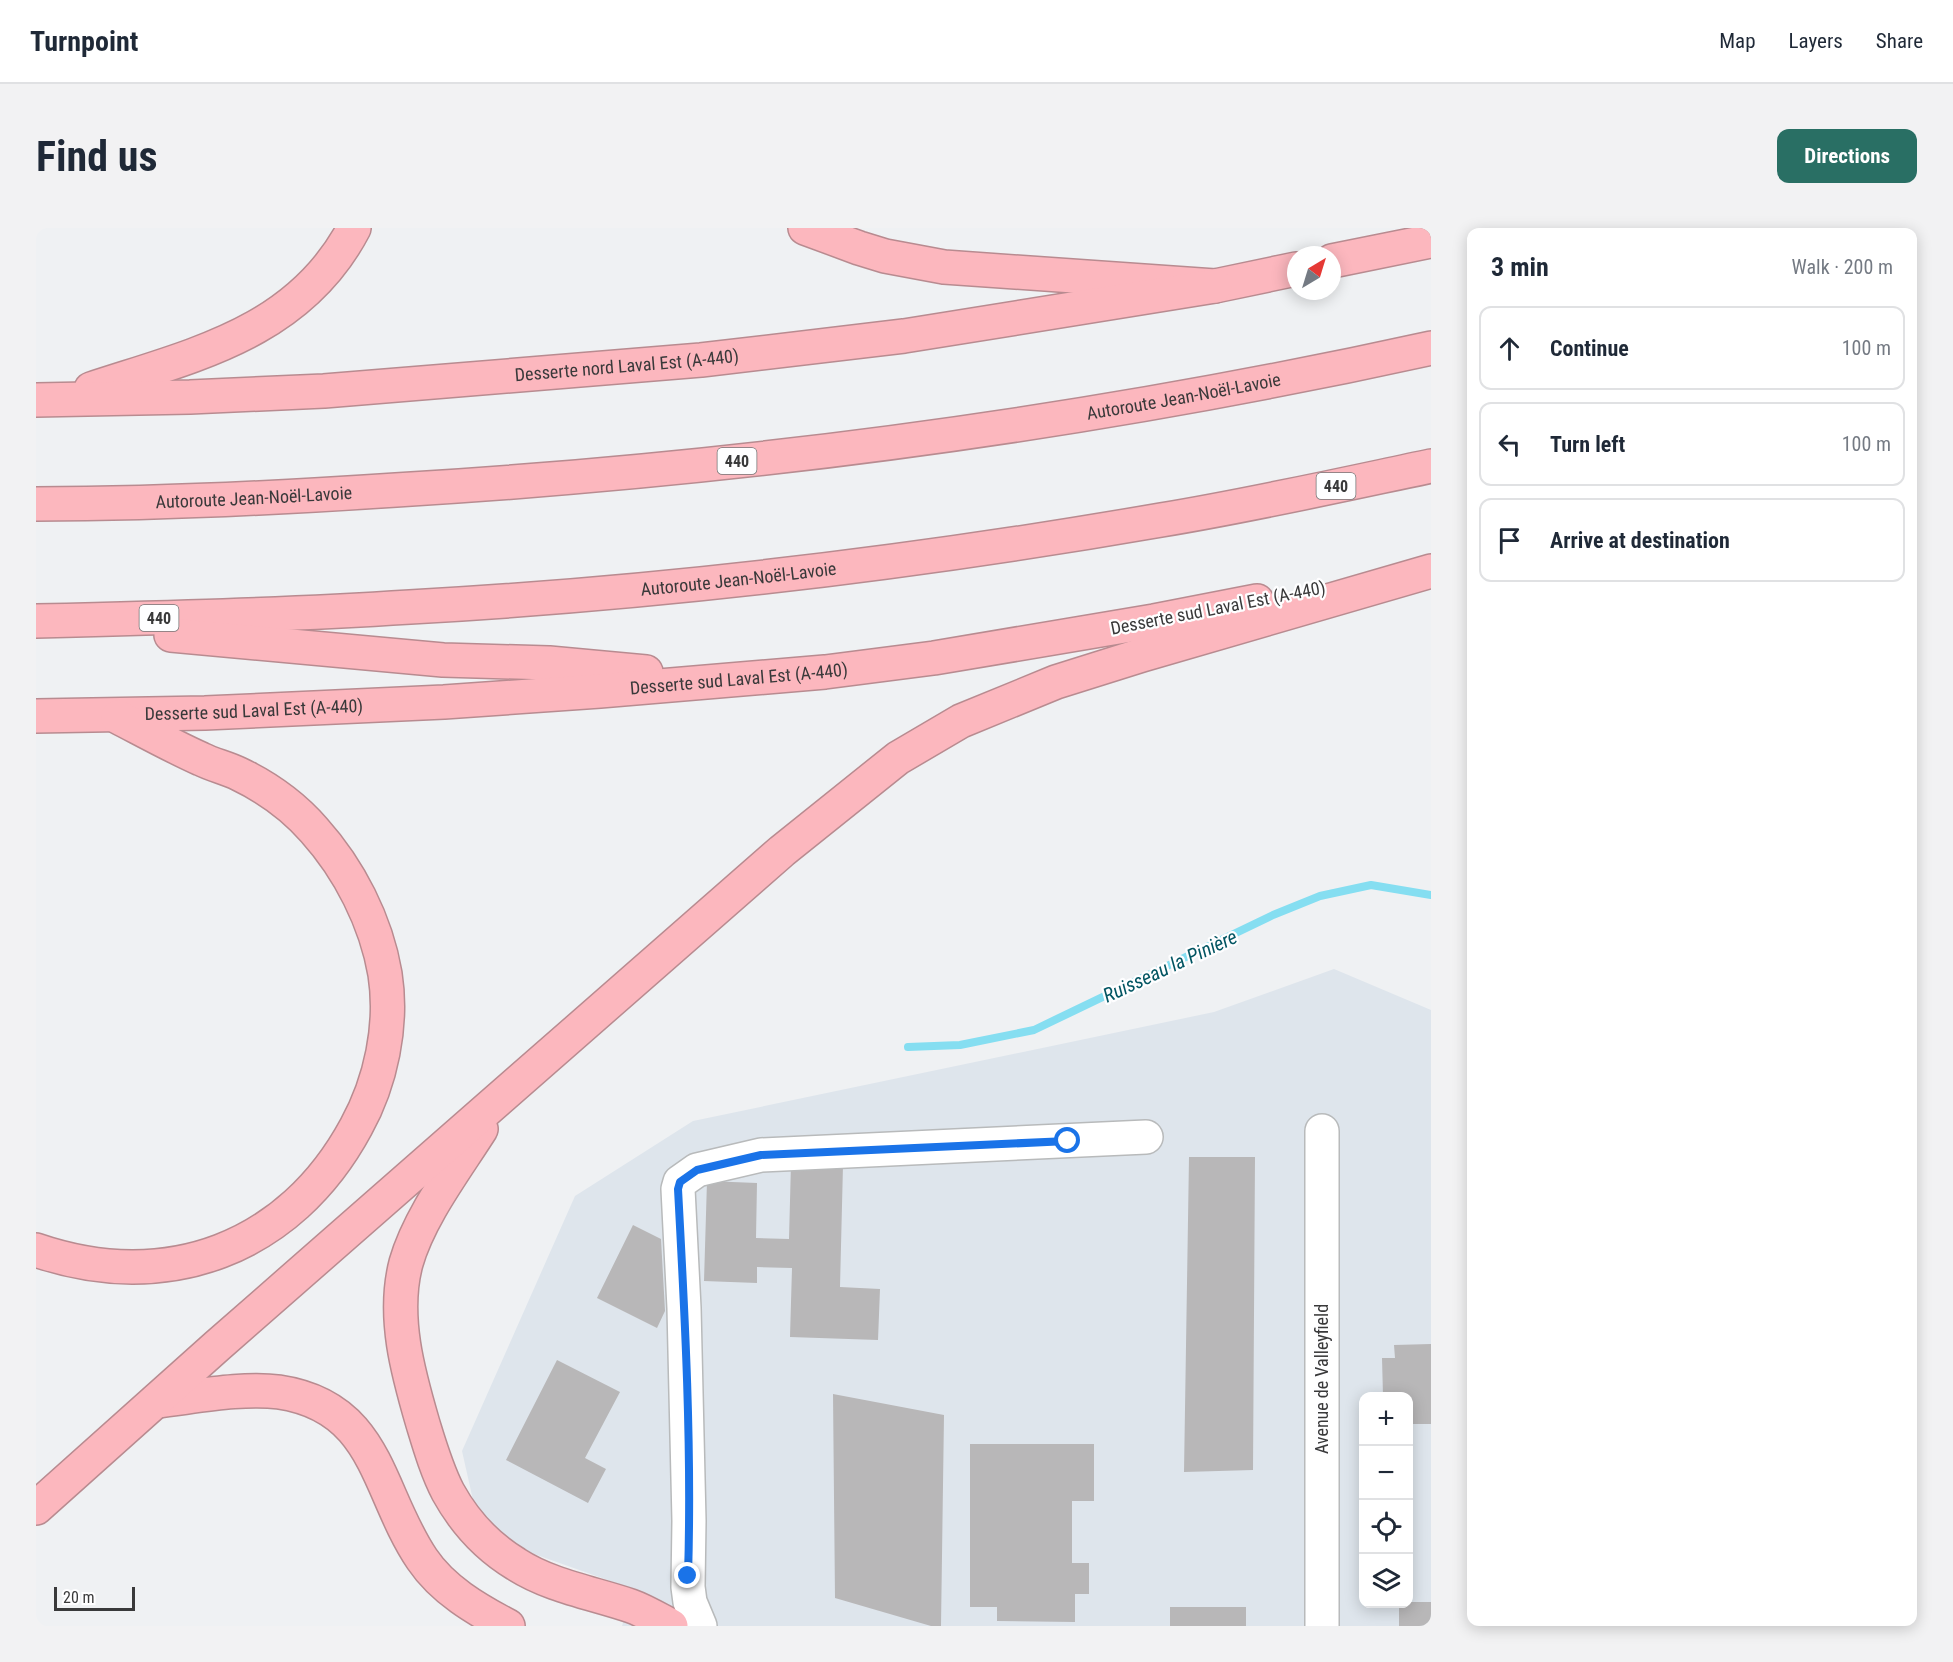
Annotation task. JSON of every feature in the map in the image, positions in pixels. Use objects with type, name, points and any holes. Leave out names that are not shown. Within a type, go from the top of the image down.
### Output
[{"type":"highway","points":[[47,400],[200,353],[259,327],[302,295],[320,277],[338,256],[354,228]]},
{"type":"highway","points":[[805,228],[885,256],[944,267],[1215,286],[1287,271]]},
{"type":"highway","points":[[1341,259],[1431,240]]},
{"type":"highway","name":"Desserte nord Laval Est (A-440)","points":[[47,400],[324,391],[701,360],[904,336],[1215,286]]},
{"type":"highway","name":"Autoroute Jean-Noël-Lavoie","points":[[36,504],[248,499],[462,486],[607,475],[804,454],[989,429],[1148,403],[1431,348]]},
{"type":"highway","name":"Autoroute Jean-Noël-Lavoie","points":[[36,622],[403,608],[763,577],[995,546],[1158,521],[1431,466]]},
{"type":"highway","points":[[36,1508],[810,827],[898,758],[961,720],[1025,694],[1088,672],[1431,569]]},
{"type":"highway","name":"Desserte sud Laval Est (A-440)","points":[[36,716],[241,712],[444,702],[836,670],[934,658],[1154,621],[1431,569]]},
{"type":"highway","points":[[36,622],[443,660],[549,663],[725,679]]},
{"type":"highway","points":[[36,1250],[55,1257],[96,1265],[125,1268],[157,1267],[201,1258],[261,1232],[295,1207],[339,1156],[369,1101],[384,1039],[387,995],[385,973],[373,928],[351,882],[325,843],[296,813],[262,787],[242,775],[202,759],[113,715]]},
{"type":"highway","points":[[496,1102],[418,1230],[405,1267],[401,1310],[405,1353],[434,1458],[448,1492],[467,1520],[489,1543],[514,1563],[544,1578],[633,1607],[671,1626]]},
{"type":"highway","points":[[156,1401],[244,1392],[277,1392],[315,1402],[334,1412],[349,1424],[372,1455],[402,1524],[429,1568],[464,1600],[508,1626]]},
{"type":"street","name":"Avenue de Valleyfield","points":[[1322,1131],[1322,1626]]},
{"type":"street","points":[[700,1626],[690,1602],[688,1587],[689,1498],[678,1189],[680,1182],[697,1170],[761,1155],[1146,1137]]},
{"type":"shaded area","points":[[1334,969],[1431,1010],[1431,1626],[622,1626],[633,1589],[520,1549],[482,1519],[473,1500],[462,1451],[575,1196],[693,1121],[1214,1012]]},
{"type":"building","points":[[1189,1157],[1255,1157],[1253,1470],[1184,1472]]},
{"type":"building","points":[[791,1163],[843,1165],[840,1287],[880,1289],[878,1340],[790,1337],[792,1268],[757,1267],[757,1283],[704,1281],[707,1181],[757,1183],[756,1238],[789,1239]]},
{"type":"building","points":[[633,1225],[661,1239],[665,1311],[657,1328],[597,1298]]},
{"type":"building","points":[[1431,1344],[1431,1424],[1413,1424],[1413,1392],[1383,1392],[1382,1358],[1395,1358],[1394,1345]]},
{"type":"building","points":[[557,1360],[620,1392],[585,1458],[606,1469],[588,1503],[506,1460]]},
{"type":"building","points":[[833,1394],[944,1415],[941,1626],[931,1626],[835,1598]]},
{"type":"building","points":[[970,1444],[1094,1444],[1094,1501],[1072,1501],[1072,1563],[1089,1563],[1089,1594],[1075,1594],[1075,1622],[997,1621],[997,1607],[970,1607]]},
{"type":"building","points":[[1413,1602],[1431,1602],[1431,1626],[1399,1626],[1399,1608],[1413,1608]]},
{"type":"building","points":[[1170,1607],[1246,1607],[1246,1626],[1170,1626]]},
{"type":"waterway","name":"Ruisseau la Pinière","points":[[908,1047],[960,1045],[1034,1030],[1273,915],[1320,896],[1371,885],[1431,895]]},
{"type":"route","points":[[688,1576],[689,1521],[684,1308],[678,1189],[680,1182],[697,1170],[761,1155],[1068,1141]]}]
